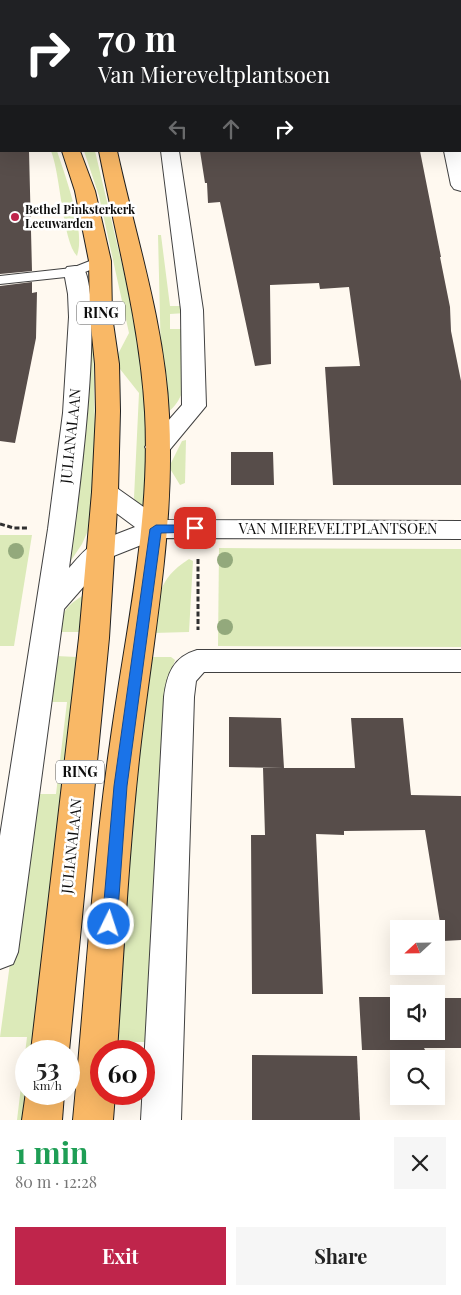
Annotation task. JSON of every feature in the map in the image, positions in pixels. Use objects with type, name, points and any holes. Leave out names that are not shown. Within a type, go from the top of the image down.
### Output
[{"type":"main road","name":"JULIANALAAN","points":[[51,1040],[93,649],[105,492],[108,411],[101,316],[100,261],[85,191],[71,152]]},
{"type":"main road","name":"RING","points":[[93,1120],[120,786],[156,529],[158,447],[157,412],[148,341],[138,284],[108,152]]},
{"type":"main road","points":[[42,1120],[44,1105]]},
{"type":"street","points":[[158,447],[194,406],[192,310],[170,152]]},
{"type":"street","points":[[453,152],[461,185]]},
{"type":"street","points":[[77,283],[100,261]]},
{"type":"street","name":"JULIANALAAN","points":[[0,952],[75,413],[80,317],[77,283]]},
{"type":"street","points":[[105,492],[156,529]]},
{"type":"street","name":"VAN MIEREVELTPLANTSOEN","points":[[101,551],[156,529],[461,530]]},
{"type":"street","points":[[49,608],[101,551]]},
{"type":"street","points":[[161,1120],[179,697],[182,677],[197,650],[461,661]]},
{"type":"lane","points":[[0,280],[77,283]]},
{"type":"path","points":[[195,528],[199,565],[197,650]]},
{"type":"green space","points":[[51,152],[57,152],[77,220],[79,246],[77,256],[68,236]]},
{"type":"green space","points":[[84,152],[95,152],[128,290],[143,375],[148,447],[144,509],[138,507],[134,498],[139,393],[120,369],[118,354],[129,333],[99,196]]},
{"type":"green space","points":[[158,235],[161,235],[170,306],[185,306],[186,313],[170,314],[170,329],[186,329],[186,373],[181,395],[169,411],[161,358]]},
{"type":"green space","points":[[89,307],[93,340],[95,432],[91,524],[82,544],[66,568]]},
{"type":"green space","points":[[186,440],[185,483],[180,485],[169,467],[182,441]]},
{"type":"green space","points":[[0,535],[32,535],[14,646],[0,646]]},
{"type":"green space","points":[[219,548],[461,549],[461,647],[218,646]]},
{"type":"green space","points":[[189,559],[193,561],[189,632],[153,633],[158,600],[165,582],[170,574]]},
{"type":"green space","points":[[82,596],[85,596],[84,632],[58,632],[65,611]]},
{"type":"green space","points":[[56,656],[77,657],[32,1040],[27,1040],[27,1037],[0,1037],[33,794],[56,794],[67,702],[45,702]]},
{"type":"green space","points":[[152,657],[171,657],[175,660],[170,676],[149,1040],[117,1040],[133,810]]},
{"type":"green space","points":[[19,1105],[25,1105],[23,1120],[17,1120]]},
{"type":"building","name":"Bethel Pinksterkerk Leeuwarden","points":[[0,152],[29,152],[32,271],[0,274]]},
{"type":"building","points":[[200,152],[420,152],[450,307],[451,331],[461,381],[461,485],[333,485],[325,367],[360,366],[349,287],[320,289],[319,283],[270,285],[271,364],[255,366],[220,202],[208,203],[207,183],[205,183]]},
{"type":"building","points":[[32,282],[32,293],[37,292],[36,338],[15,443],[0,441],[0,286]]},
{"type":"building","points":[[231,452],[273,452],[274,485],[231,485]]},
{"type":"building","points":[[229,717],[281,718],[284,768],[229,767]]},
{"type":"building","points":[[351,718],[403,718],[411,795],[461,796],[461,940],[445,941],[445,920],[440,920],[425,830],[344,831],[344,835],[316,834],[323,994],[252,994],[251,835],[265,835],[263,768],[355,768]]},
{"type":"building","points":[[359,997],[390,997],[390,1040],[445,1040],[445,998],[461,998],[461,1048],[362,1050]]},
{"type":"building","points":[[252,1055],[357,1056],[360,1120],[252,1120]]},
{"type":"place","name":"Bethel Pinksterkerk Leeuwarden","points":[[15,217]]},
{"type":"route","points":[[109,924],[120,786],[156,529],[195,528]]}]
